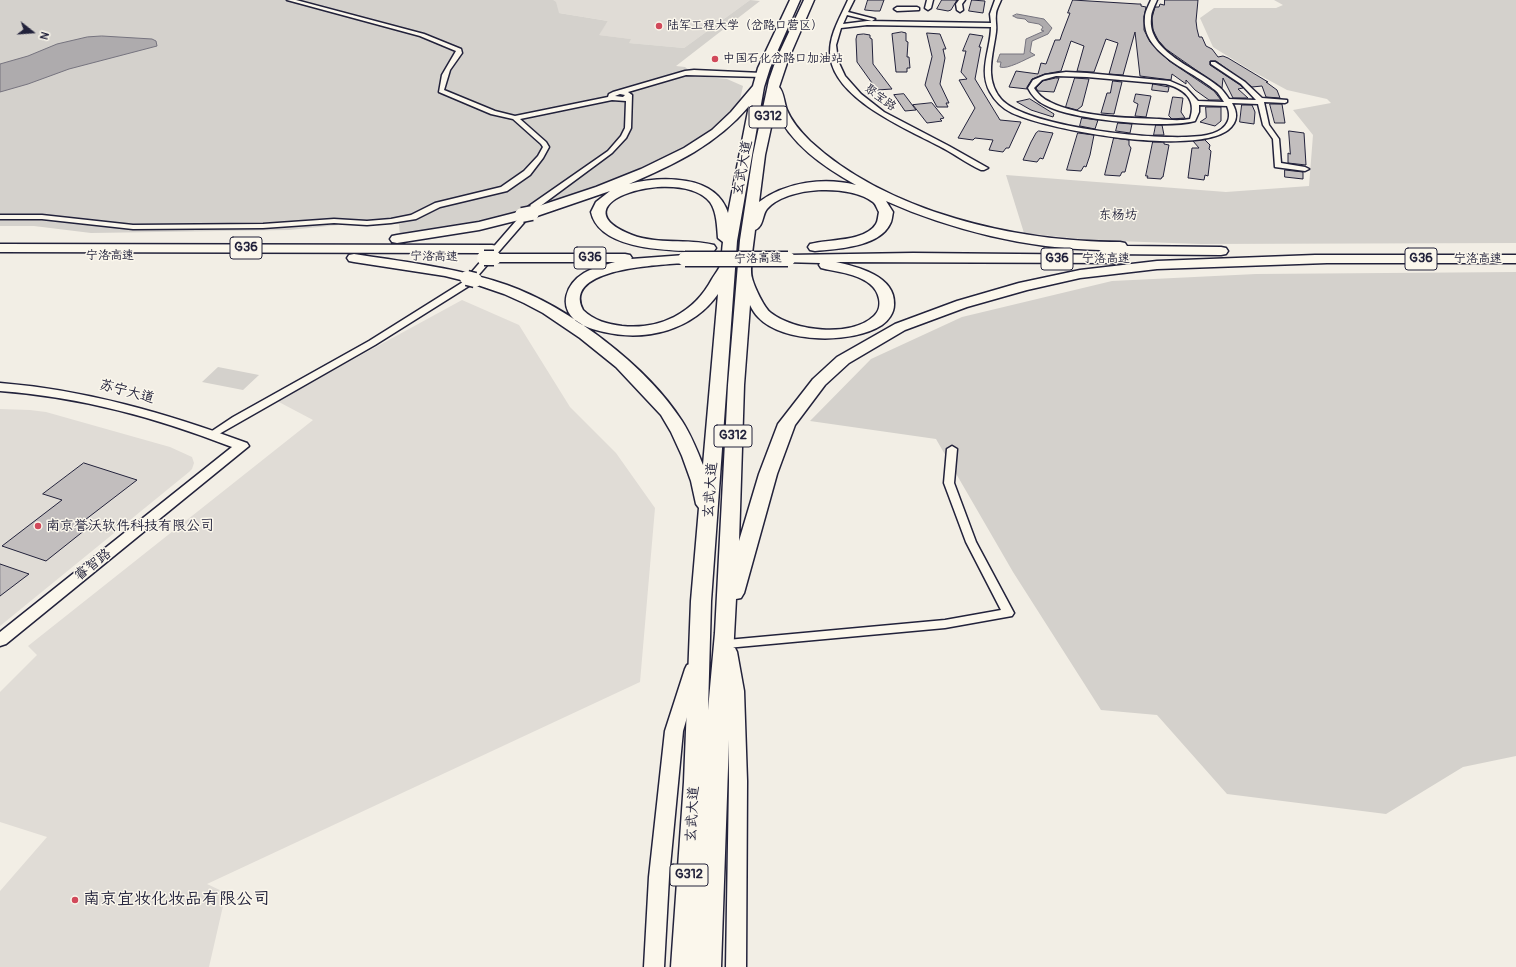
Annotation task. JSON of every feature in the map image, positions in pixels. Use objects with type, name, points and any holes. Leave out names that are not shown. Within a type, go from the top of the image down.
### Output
[{"type":"highway","name":"玄武大道","points":[[684,967],[695,782],[701,601],[730,241],[760,81],[795,0]]},
{"type":"highway","name":"玄武大道","points":[[708,967],[718,711],[726,638],[736,385],[747,240],[759,155],[775,80],[782,60],[809,0]]},
{"type":"highway","points":[[775,80],[778,104],[784,118],[794,132],[814,151],[833,166],[864,184],[910,206],[940,217],[969,225],[1018,236],[1070,244],[1219,250]]},
{"type":"highway","points":[[312,247],[430,235],[479,226],[527,214],[614,185],[690,150],[710,138],[725,124],[760,81]]},
{"type":"highway","points":[[648,184],[669,184],[698,188],[712,196],[719,206],[724,222],[725,239],[729,258],[718,284],[708,299],[696,311],[681,320],[662,326],[630,331],[608,328],[588,321],[580,315],[573,306],[572,298],[574,290],[589,276],[608,269],[652,261],[687,251],[637,241],[617,234],[600,220],[598,214],[600,206],[607,198],[631,187],[648,184]]},
{"type":"highway","points":[[747,240],[761,207],[777,196],[799,188],[831,185],[858,189],[879,200],[886,212],[883,224],[872,235],[842,245],[788,254]]},
{"type":"highway","name":"宁洛高速","points":[[0,248],[312,247],[493,253]]},
{"type":"highway","name":"宁洛高速","points":[[687,251],[709,248],[788,254],[1219,250],[1516,250]]},
{"type":"highway","name":"宁洛高速","points":[[0,257],[334,256],[687,251],[905,259],[1516,259]]},
{"type":"highway","points":[[744,277],[763,315],[779,325],[798,331],[824,334],[864,329],[878,322],[887,310],[888,297],[879,285],[863,274],[788,254]]},
{"type":"highway","points":[[334,256],[439,271],[497,286],[529,299],[595,342],[630,373],[667,413],[689,450],[705,500],[708,523]]},
{"type":"highway","points":[[726,638],[749,538],[768,474],[787,424],[819,382],[843,360],[900,327],[949,309],[1024,286],[1080,274],[1157,265],[1327,259]]},
{"type":"street","points":[[290,0],[422,35],[454,47],[459,50],[459,53],[446,68],[441,91],[493,113],[515,118],[615,96],[685,73],[694,72],[760,81]]},
{"type":"street","name":"聚宝路","points":[[851,0],[835,40],[833,52],[841,76],[857,95],[875,110],[899,124],[946,147],[974,165],[984,168]]},
{"type":"street","points":[[928,8],[930,0]]},
{"type":"street","points":[[960,10],[959,4],[962,0]]},
{"type":"street","points":[[998,0],[993,13],[994,23],[986,64],[988,84],[1000,103],[1017,113],[1058,126],[1123,136],[1177,139],[1208,137],[1228,127],[1232,121],[1232,109],[1218,89],[1170,58],[1156,44],[1148,31],[1147,19],[1154,0]]},
{"type":"street","points":[[898,9],[917,9]]},
{"type":"street","points":[[845,13],[868,19],[994,23]]},
{"type":"street","points":[[840,26],[867,23],[994,23]]},
{"type":"street","points":[[1213,64],[1243,83],[1260,100],[1266,125],[1276,139],[1278,165],[1305,169]]},
{"type":"street","points":[[1059,75],[1162,81],[1180,87],[1186,91],[1196,103],[1196,112],[1193,120],[1185,122],[1126,120],[1088,115],[1053,106],[1036,96],[1031,88],[1032,84],[1039,79],[1059,75]]},
{"type":"street","points":[[212,435],[242,415],[372,342],[466,284],[532,208],[610,152],[624,137],[629,124],[629,98],[631,92],[638,88]]},
{"type":"street","points":[[615,96],[629,98]]},
{"type":"street","points":[[1196,103],[1258,102],[1260,100],[1286,101]]},
{"type":"street","points":[[0,217],[42,217],[133,227],[263,226],[334,222],[379,222],[404,219],[438,205],[496,192],[527,173],[541,157],[546,147],[544,142],[515,118]]},
{"type":"street","name":"苏宁大道","points":[[0,387],[50,390],[75,395],[157,417],[242,446]]},
{"type":"street","name":"睿智路","points":[[0,640],[242,446]]},
{"type":"street","points":[[736,967],[738,781],[736,691],[726,638],[945,624],[1008,613],[971,542],[949,483],[952,448]]},
{"type":"street","points":[[654,967],[659,877],[674,731],[700,648]]},
{"type":"shaded area","points":[[0,0],[553,0],[556,2],[559,13],[608,21],[599,35],[631,39],[629,43],[684,48],[750,0],[760,1],[676,66],[685,67],[696,76],[727,79],[743,86],[739,104],[716,127],[679,151],[595,189],[511,216],[400,237],[399,224],[339,225],[289,230],[91,233],[34,226],[0,226]]},
{"type":"shaded area","name":"陆军工程大学（岔路口营区）","points":[[491,0],[750,0],[684,48],[628,43],[630,39],[598,35],[608,21]]},
{"type":"shaded area","points":[[1274,0],[1516,0],[1516,243],[1201,244],[1088,240],[1024,233],[1006,175],[1226,192],[1309,186],[1313,135],[1293,110],[1331,103],[1327,99],[1287,90],[1250,70],[1213,47],[1200,18],[1214,8],[1276,8],[1283,5]]},
{"type":"shaded area","points":[[1017,14],[1044,19],[1052,28],[1048,34],[1032,41],[1030,52],[1035,55],[1012,66],[1003,68],[1000,67],[1001,62],[997,62],[1000,54],[1024,54],[1026,39],[1044,31],[1041,30],[1043,27],[1039,24],[1028,22],[1025,19],[1013,16]]},
{"type":"shaded area","points":[[102,36],[152,39],[156,41],[157,46],[69,69],[28,84],[0,92],[0,64],[28,56],[57,44],[87,37]]},
{"type":"shaded area","points":[[1516,272],[1516,756],[1463,767],[1386,814],[1227,794],[1157,715],[1101,710],[1013,572],[936,439],[810,421],[871,359],[962,317],[1112,281],[1256,274]]},
{"type":"shaded area","points":[[462,300],[519,325],[570,407],[616,453],[655,508],[640,682],[207,884],[226,893],[209,967],[0,967],[0,891],[47,837],[0,822],[0,692],[37,655],[28,646],[313,420],[277,401]]},
{"type":"shaded area","points":[[218,367],[259,375],[243,390],[202,382]]},
{"type":"shaded area","points":[[0,409],[46,412],[170,447],[192,457],[194,463],[189,472],[0,626]]},
{"type":"building","points":[[868,0],[884,0],[880,11],[865,10]]},
{"type":"building","points":[[942,0],[957,0],[951,10],[948,11],[937,9]]},
{"type":"building","points":[[972,0],[985,1],[983,13],[969,11]]},
{"type":"building","points":[[1073,0],[1141,4],[1141,6],[1146,7],[1144,30],[1150,42],[1169,61],[1214,91],[1221,100],[1209,100],[1195,90],[1186,80],[1186,84],[1172,74],[1171,80],[1140,76],[1135,32],[1123,75],[1109,74],[1118,43],[1106,39],[1094,72],[1091,72],[1077,71],[1084,46],[1071,41],[1061,71],[1045,74],[1032,79],[1027,89],[1009,87],[1016,71],[1038,74],[1041,63],[1046,64],[1055,40],[1060,40]]},
{"type":"building","points":[[1165,0],[1198,0],[1196,21],[1197,29],[1199,37],[1202,37],[1206,46],[1212,49],[1218,57],[1223,56],[1228,58],[1268,82],[1266,82],[1277,90],[1280,98],[1266,97],[1262,86],[1252,87],[1216,61],[1210,61],[1210,65],[1240,85],[1243,88],[1238,89],[1248,98],[1233,98],[1223,78],[1222,88],[1166,49],[1158,40],[1153,30],[1152,18],[1155,7],[1159,7],[1160,4],[1164,5]]},
{"type":"building","points":[[902,32],[906,33],[906,41],[908,42],[907,57],[909,57],[910,68],[907,68],[907,72],[896,72],[892,34]]},
{"type":"building","points":[[927,33],[940,34],[946,49],[943,49],[945,58],[940,84],[949,103],[946,103],[948,107],[937,107],[925,85],[932,57]]},
{"type":"building","points":[[970,34],[983,36],[979,47],[981,47],[975,79],[1000,120],[1021,122],[1009,148],[1006,148],[1003,152],[989,150],[993,140],[958,138],[975,108],[959,80],[967,79],[961,72],[966,51],[963,51]]},
{"type":"building","points":[[857,35],[870,35],[870,38],[872,39],[873,64],[892,89],[877,90],[857,62]]},
{"type":"building","points":[[1059,78],[1054,92],[1038,91],[1036,88],[1043,81]]},
{"type":"building","points":[[1075,78],[1089,79],[1082,106],[1077,110],[1066,107]]},
{"type":"building","points":[[1113,81],[1122,82],[1114,114],[1101,113],[1107,93],[1110,93]]},
{"type":"building","points":[[1153,84],[1169,87],[1168,92],[1152,90]]},
{"type":"building","points":[[904,94],[916,110],[905,111],[894,95]]},
{"type":"building","points":[[1136,94],[1151,96],[1146,117],[1135,116],[1138,104],[1134,102]]},
{"type":"building","points":[[1173,97],[1183,98],[1181,112],[1185,118],[1172,119],[1169,116]]},
{"type":"building","points":[[1030,99],[1054,114],[1053,117],[1031,110],[1017,102]]},
{"type":"building","points":[[932,103],[944,118],[940,119],[942,121],[927,123],[913,105]]},
{"type":"building","points":[[1270,104],[1282,104],[1285,123],[1275,123]]},
{"type":"building","points":[[1242,105],[1252,105],[1255,112],[1254,124],[1240,122]]},
{"type":"building","points":[[1206,107],[1221,107],[1221,121],[1215,126],[1200,122],[1206,118]]},
{"type":"building","points":[[1082,118],[1098,120],[1095,129],[1080,126]]},
{"type":"building","points":[[1118,123],[1132,124],[1130,133],[1116,131]]},
{"type":"building","points":[[1156,125],[1162,125],[1164,135],[1154,135]]},
{"type":"building","points":[[1039,131],[1053,133],[1043,159],[1040,158],[1037,162],[1023,160],[1031,142],[1036,133]]},
{"type":"building","points":[[1289,131],[1304,133],[1306,165],[1288,163],[1288,153],[1290,154]]},
{"type":"building","points":[[1078,133],[1094,135],[1090,155],[1086,167],[1084,166],[1081,171],[1067,170]]},
{"type":"building","points":[[1114,138],[1129,140],[1129,145],[1131,148],[1125,172],[1122,172],[1120,176],[1105,175]]},
{"type":"building","points":[[1205,140],[1210,145],[1209,149],[1211,151],[1208,176],[1205,175],[1204,180],[1188,178],[1192,148],[1199,148],[1193,141]]},
{"type":"building","points":[[1153,142],[1164,142],[1164,144],[1169,145],[1163,177],[1161,179],[1147,178],[1148,176],[1146,176]]},
{"type":"building","points":[[1285,170],[1303,172],[1303,179],[1285,177]]},
{"type":"building","points":[[84,463],[137,480],[81,523],[90,526],[46,561],[2,546],[62,500],[43,494]]},
{"type":"building","points":[[0,564],[29,574],[0,596]]},
{"type":"place","name":"陆军工程大学（岔路口营区）","points":[[659,26]]},
{"type":"place","name":"中国石化岔路口加油站","points":[[715,59]]},
{"type":"place","name":"南京誉沃软件科技有限公司","points":[[38,526]]},
{"type":"place","name":"南京宜妆化妆品有限公司","points":[[75,900]]},
{"type":"district","name":"东杨坊","points":[[1118,216]]}]
